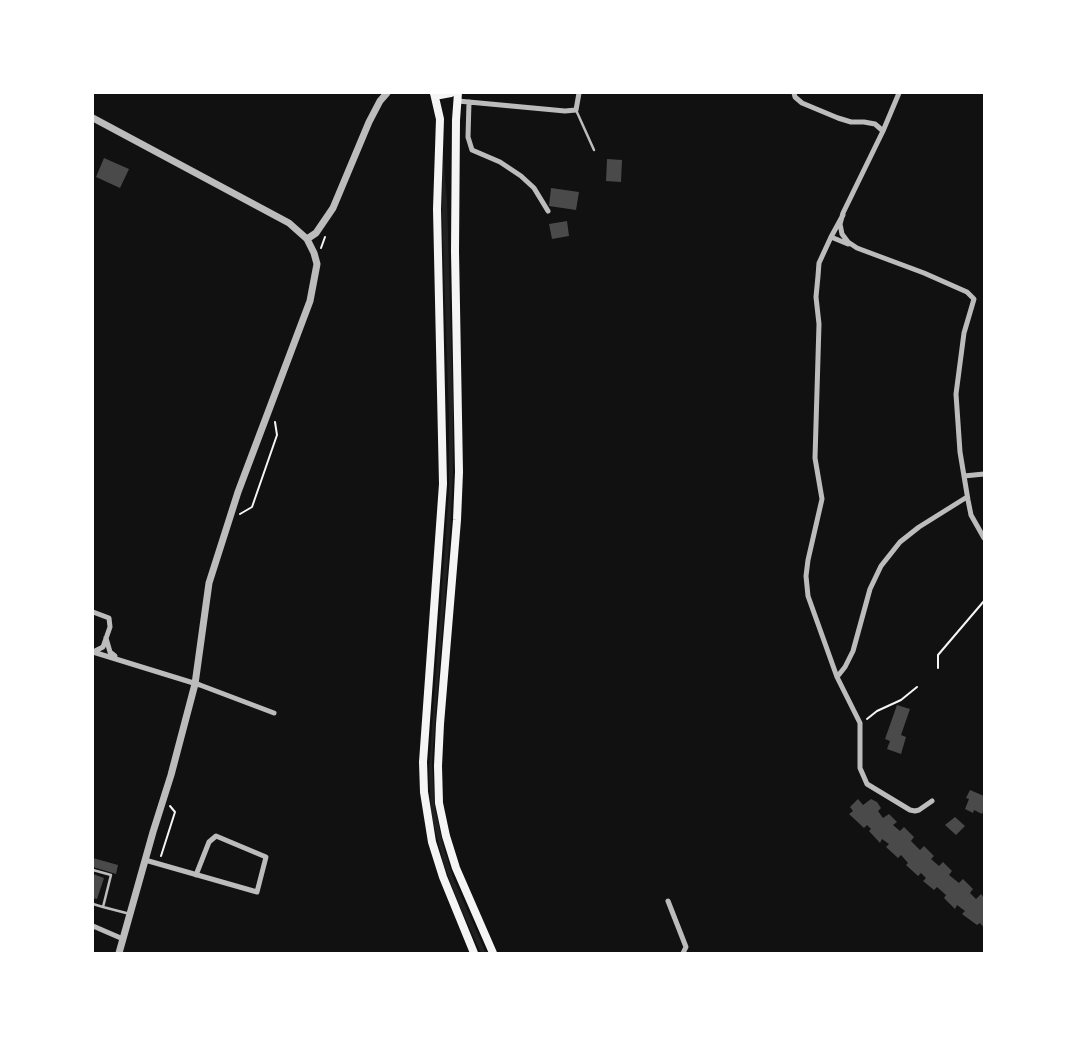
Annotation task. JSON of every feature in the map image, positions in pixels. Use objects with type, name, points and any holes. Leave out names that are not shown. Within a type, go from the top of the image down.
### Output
[{"type":"main road","points":[[451,93],[434,93],[440,119],[437,209],[443,484],[422,762],[426,814],[439,866],[474,953]]},
{"type":"main road","points":[[458,97],[455,251],[459,472],[440,724],[439,803],[456,868],[493,953]]},
{"type":"street","points":[[458,97],[469,102],[576,110],[579,93]]},
{"type":"street","points":[[794,93],[802,103],[851,122],[875,124],[883,131]]},
{"type":"street","points":[[899,93],[819,263],[816,297],[819,324],[815,458],[822,499],[807,576],[808,596],[837,677],[860,723],[860,768],[867,784],[915,811],[932,801]]},
{"type":"street","points":[[307,239],[316,233],[333,208],[369,122],[384,95]]},
{"type":"street","points":[[469,102],[468,137],[471,150],[500,162],[521,176],[534,188],[548,211]]},
{"type":"street","points":[[93,118],[289,223],[307,239],[317,264],[310,301],[238,492],[209,583],[195,684],[119,953]]},
{"type":"street","points":[[843,215],[840,224],[842,234],[857,248]]},
{"type":"street","points":[[831,237],[967,292],[974,299],[964,333],[956,394],[967,496],[971,515],[984,538]]},
{"type":"street","points":[[964,476],[984,474]]},
{"type":"street","points":[[837,677],[853,651],[870,589],[881,566],[900,542],[967,496]]},
{"type":"street","points":[[93,612],[109,618],[110,627],[103,647],[93,652]]},
{"type":"street","points":[[106,638],[110,652],[117,659]]},
{"type":"street","points":[[93,652],[195,684],[274,713]]},
{"type":"street","points":[[145,860],[196,875],[257,892],[266,857],[216,835],[209,842],[196,875]]},
{"type":"street","points":[[668,901],[686,947],[683,953]]},
{"type":"street","points":[[93,926],[123,939]]},
{"type":"lane","points":[[576,110],[594,150]]},
{"type":"lane","points":[[93,870],[111,876],[103,906]]},
{"type":"lane","points":[[93,904],[130,914]]},
{"type":"path","points":[[319,253],[326,236]]},
{"type":"path","points":[[236,517],[252,507],[277,435],[274,416]]},
{"type":"path","points":[[937,667],[938,655],[984,601]]},
{"type":"path","points":[[860,723],[918,687]]},
{"type":"path","points":[[159,864],[175,812],[168,803]]},
{"type":"shaded area","points":[[443,158],[447,201],[453,472],[432,762],[435,808],[443,845],[454,880],[486,953],[481,953],[458,902],[444,865],[431,813],[429,770],[449,490]]},
{"type":"building","points":[[104,158],[129,169],[120,188],[96,177]]},
{"type":"building","points":[[607,159],[622,160],[621,182],[606,181]]},
{"type":"building","points":[[551,188],[579,192],[576,210],[549,206]]},
{"type":"building","points":[[567,221],[569,236],[552,239],[549,224]]},
{"type":"building","points":[[897,705],[910,709],[901,735],[906,737],[901,754],[887,749],[890,741],[885,739]]},
{"type":"building","points":[[970,790],[984,796],[982,814],[965,809]]},
{"type":"building","points":[[858,799],[863,805],[871,799],[877,802],[881,808],[878,811],[883,818],[889,814],[897,822],[893,825],[900,831],[904,827],[914,837],[911,841],[920,850],[924,846],[934,856],[931,859],[939,866],[943,862],[952,871],[949,875],[959,883],[963,879],[973,889],[970,893],[976,899],[981,894],[984,898],[984,928],[962,914],[965,911],[957,905],[955,909],[944,898],[946,895],[937,887],[934,890],[923,881],[926,878],[921,873],[918,876],[906,865],[908,863],[901,855],[898,858],[886,847],[889,844],[882,839],[880,843],[867,825],[864,828],[849,814],[853,811],[850,807]]},
{"type":"building","points":[[955,817],[965,826],[956,835],[945,825]]},
{"type":"building","points":[[93,858],[118,865],[116,874],[93,867]]},
{"type":"building","points":[[93,874],[104,878],[97,899],[93,898]]}]
